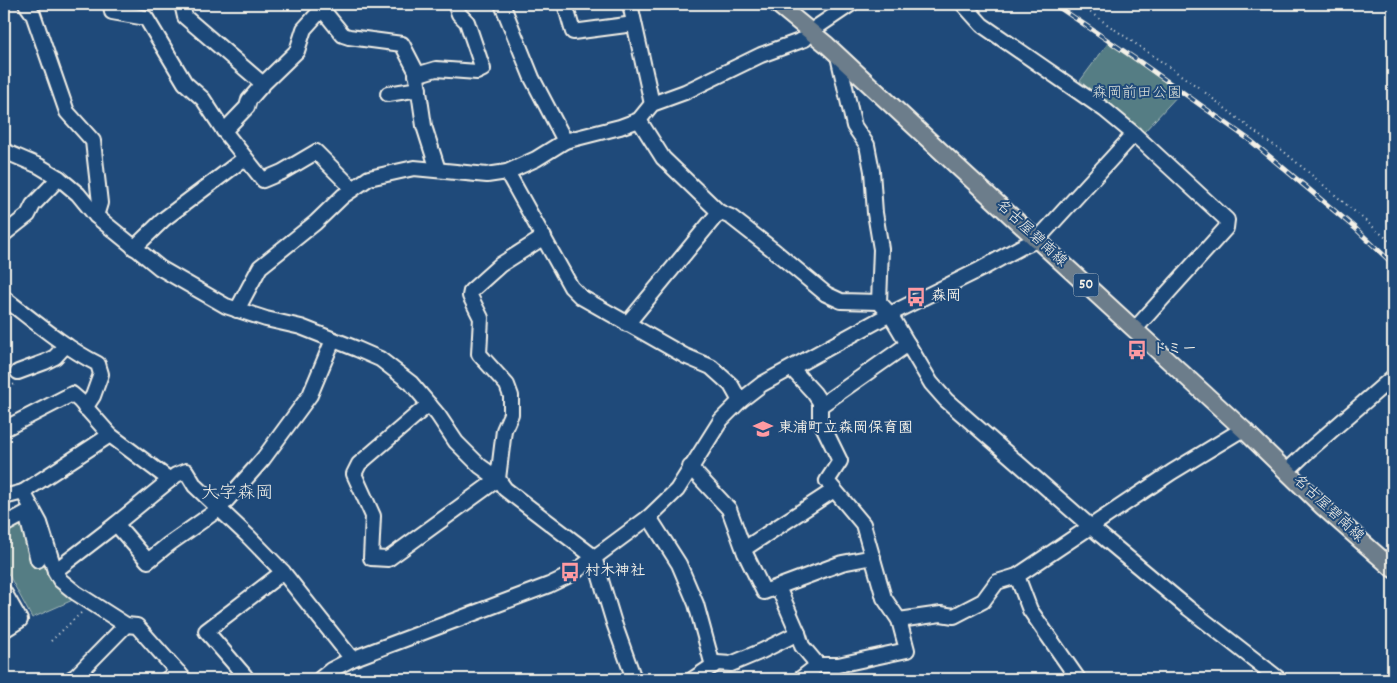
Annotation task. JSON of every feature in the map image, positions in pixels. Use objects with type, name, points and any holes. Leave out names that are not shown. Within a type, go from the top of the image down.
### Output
[{"type":"main road","name":"名古屋碧南線","points":[[777,4],[811,31],[1243,429],[1323,507],[1393,569]]},
{"type":"street","points":[[26,4],[33,14],[67,112],[93,141],[100,204],[96,216]]},
{"type":"street","points":[[111,4],[112,12],[146,18],[185,83],[203,99],[224,131],[263,180],[282,172],[316,152],[353,189]]},
{"type":"street","points":[[182,4],[184,17],[263,84]]},
{"type":"street","points":[[416,74],[436,69],[477,72],[483,69],[467,22],[459,14],[455,4]]},
{"type":"street","points":[[502,4],[532,78],[565,141]]},
{"type":"street","points":[[565,4],[573,32],[634,24]]},
{"type":"street","points":[[630,4],[652,104]]},
{"type":"street","points":[[237,310],[260,267],[315,223],[343,196],[368,178],[414,168],[487,175],[507,172],[536,159],[565,141],[620,127],[639,120],[652,104],[685,92],[760,55],[805,39],[811,31],[852,4]]},
{"type":"street","points":[[962,4],[982,25],[1105,110],[1134,134],[1227,220],[1226,228],[1135,329]]},
{"type":"street","points":[[224,131],[247,107],[249,100],[263,84],[296,51],[304,30],[320,7],[343,35],[349,38],[402,44],[416,71],[424,126],[438,170]]},
{"type":"street","points":[[838,56],[854,126],[867,145],[872,171],[875,213],[881,249],[880,302],[890,314],[931,383],[946,400],[1091,527],[1188,608],[1278,679]]},
{"type":"street","points":[[388,94],[418,89]]},
{"type":"street","points":[[639,120],[663,158],[719,212],[732,217],[826,294],[841,301],[880,302]]},
{"type":"street","points":[[320,679],[331,670],[352,659],[549,585],[572,574],[649,517],[676,490],[721,420],[740,401],[762,384],[890,314],[1037,240],[1134,134]]},
{"type":"street","points":[[4,151],[39,166],[59,178],[78,194],[96,216],[160,268],[226,306],[266,319],[300,327],[380,359],[411,383],[438,415],[456,442],[480,466],[498,479],[505,489],[594,557],[614,624],[634,679]]},
{"type":"street","points":[[134,248],[164,219],[245,158]]},
{"type":"street","points":[[507,172],[571,287],[580,297],[685,356],[711,367],[732,385],[740,401]]},
{"type":"street","points":[[4,234],[28,215],[33,205],[59,178]]},
{"type":"street","points":[[626,324],[719,212]]},
{"type":"street","points":[[428,404],[359,464],[354,474],[373,516],[371,558],[388,559],[498,479],[504,430],[511,414],[511,396],[507,385],[479,354],[481,318],[470,296],[471,292],[500,264],[544,237]]},
{"type":"street","points":[[4,298],[66,345],[98,364],[101,374],[93,396],[85,408]]},
{"type":"street","points":[[116,524],[148,561],[219,509],[263,459],[310,396],[333,340]]},
{"type":"street","points":[[820,406],[908,344]]},
{"type":"street","points":[[18,372],[55,357],[66,345]]},
{"type":"street","points":[[792,369],[820,402],[820,420],[840,461],[827,482],[863,524],[884,598],[899,620],[908,650],[838,665],[818,665],[800,679]]},
{"type":"street","points":[[1287,471],[1393,377]]},
{"type":"street","points":[[4,429],[72,394],[110,435],[170,480]]},
{"type":"street","points":[[899,620],[941,614],[954,616],[983,601],[997,582],[1017,576],[1172,472],[1243,429]]},
{"type":"street","points":[[4,496],[23,492],[110,435]]},
{"type":"street","points":[[690,467],[729,509],[744,549],[764,592],[842,563],[873,557]]},
{"type":"street","points":[[55,571],[176,474],[186,471],[195,486],[283,572],[352,659]]},
{"type":"street","points":[[744,549],[834,490]]},
{"type":"street","points":[[23,492],[40,523],[55,571],[60,580],[76,593],[126,625],[137,626],[177,677]]},
{"type":"street","points":[[4,525],[26,513],[38,560]]},
{"type":"street","points":[[649,517],[679,564],[696,604],[713,666]]},
{"type":"street","points":[[245,679],[245,676],[206,631],[283,572]]},
{"type":"street","points":[[1017,576],[1030,610],[1078,679]]},
{"type":"street","points":[[778,587],[802,646],[818,665]]},
{"type":"street","points":[[4,592],[20,620],[4,630]]},
{"type":"street","points":[[70,679],[76,676],[126,625]]},
{"type":"street","points":[[693,679],[717,663],[731,664],[798,633]]},
{"type":"path","points":[[1078,4],[1198,87],[1264,139],[1282,150],[1393,244]]},
{"type":"path","points":[[51,641],[91,602]]},
{"type":"green space","name":"森岡前田公園","points":[[1109,42],[1180,93],[1143,133],[1080,81]]},
{"type":"green space","points":[[31,518],[75,599],[32,618],[4,566],[4,530]]},
{"type":"railway","points":[[1054,4],[1251,141],[1355,228],[1393,264]]},
{"type":"place","name":"森岡","points":[[916,297]]},
{"type":"place","name":"ドミー","points":[[1137,350]]},
{"type":"place","name":"東浦町立森岡保育園","points":[[763,429]]},
{"type":"place","name":"村木神社","points":[[570,572]]},
{"type":"district","name":"大字森岡","points":[[237,494]]}]
